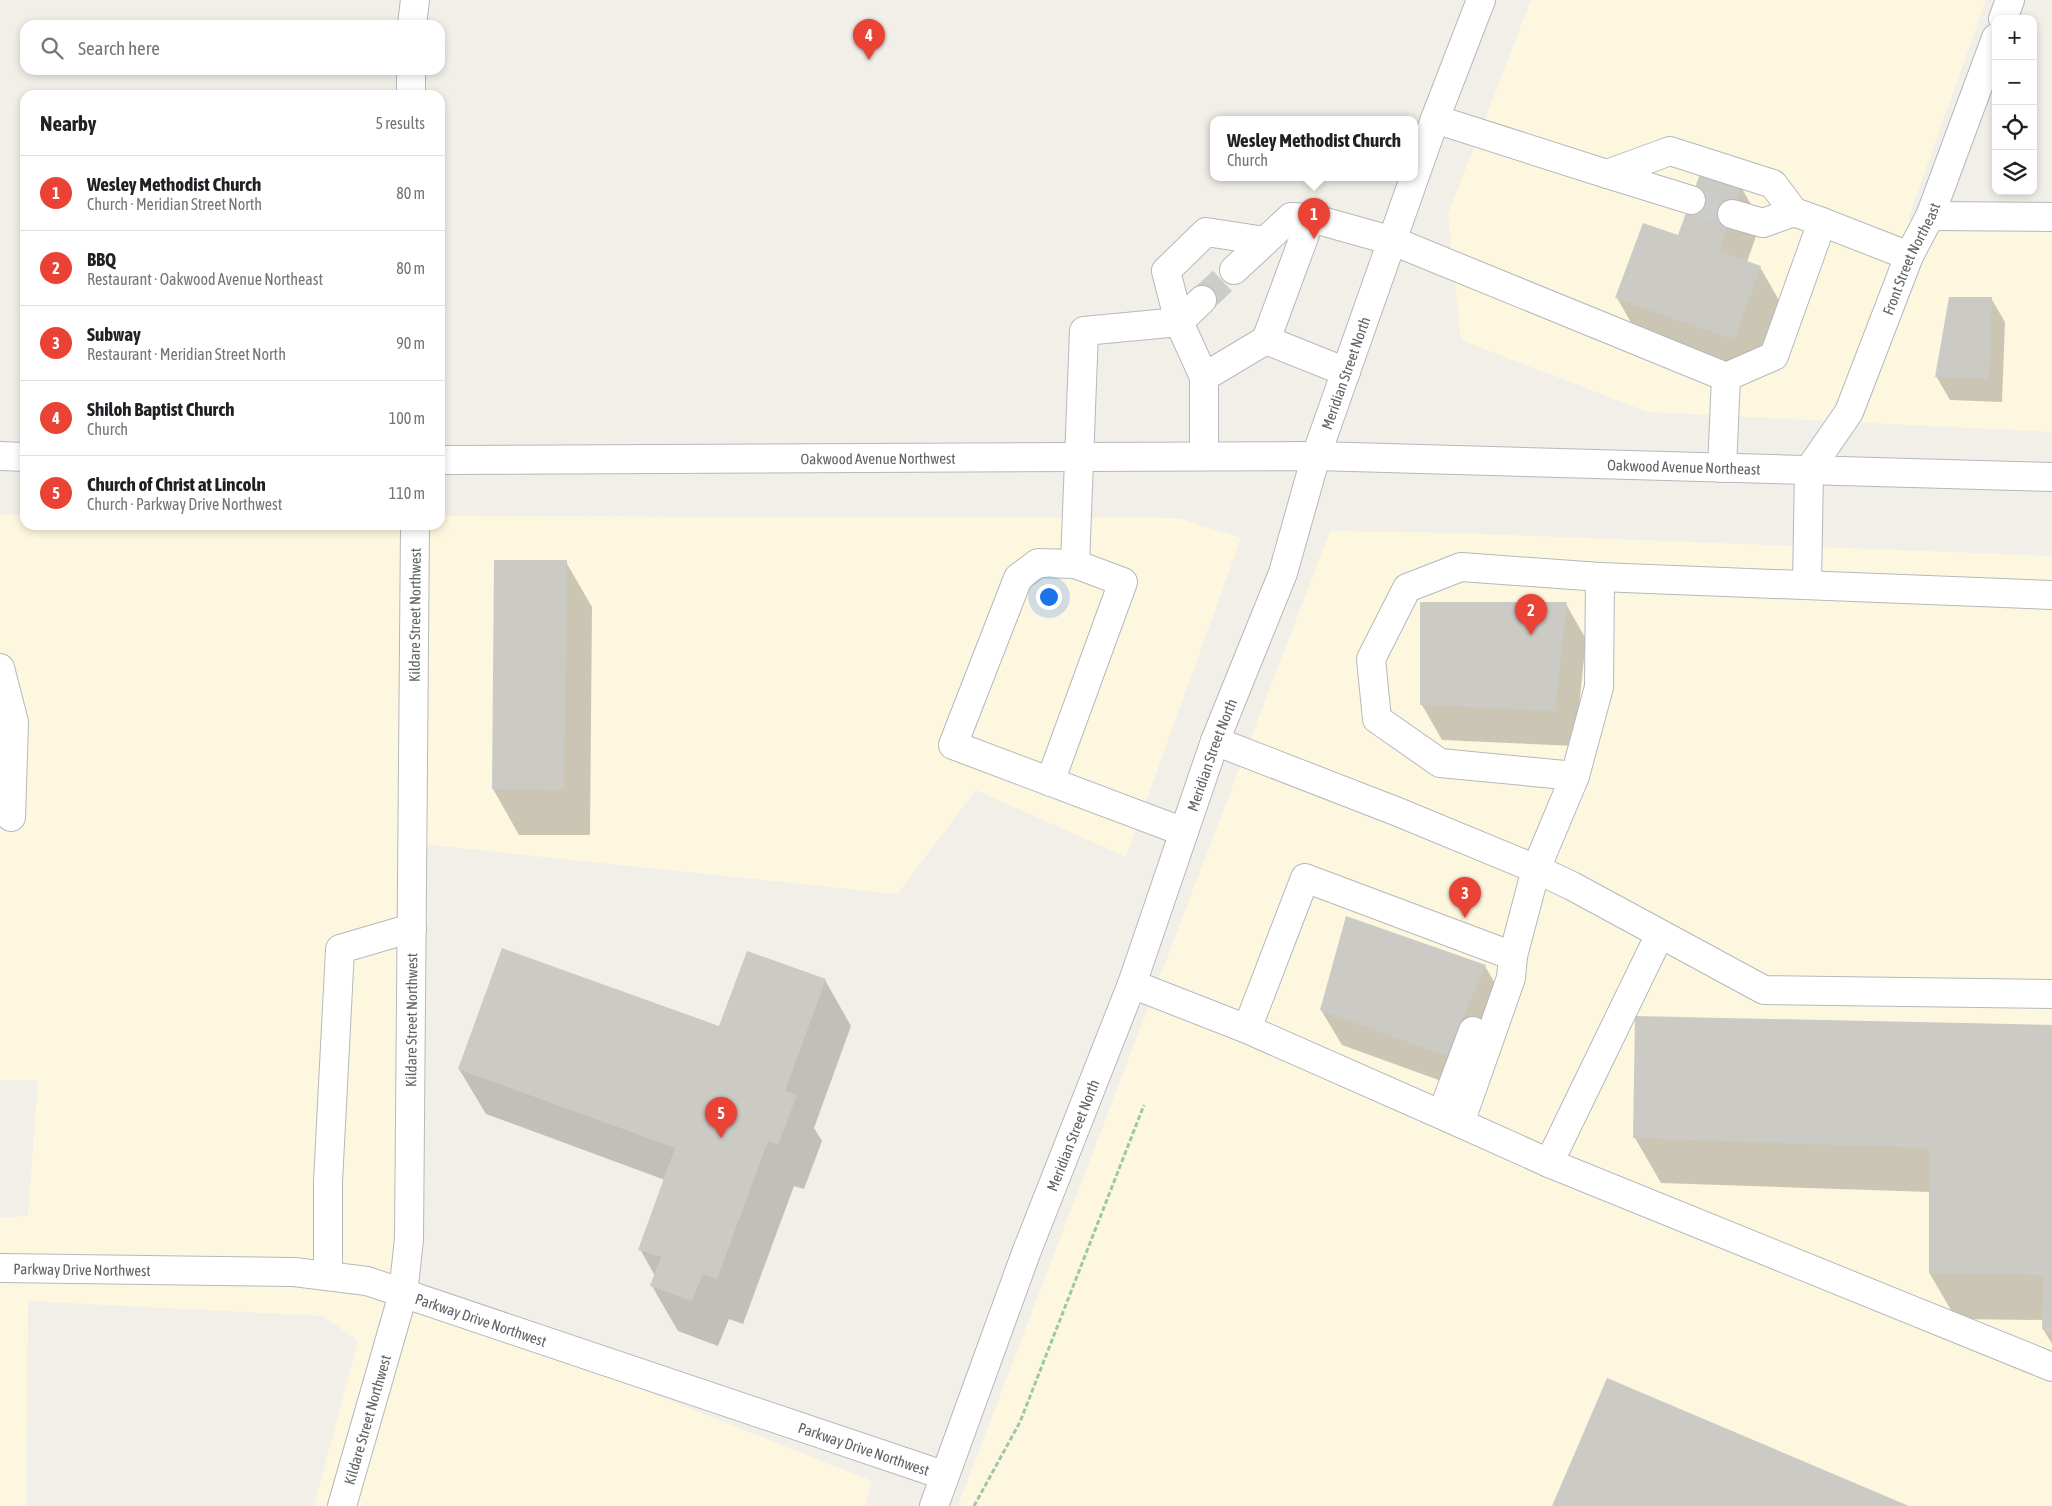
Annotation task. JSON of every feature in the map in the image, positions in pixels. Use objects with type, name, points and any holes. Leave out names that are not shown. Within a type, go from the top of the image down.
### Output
[{"type":"street","points":[[413,20],[415,0]]},
{"type":"street","name":"Meridian Street North","points":[[1418,168],[1481,0]]},
{"type":"street","points":[[2004,15],[2010,0]]},
{"type":"street","name":"Front Street Northeast","points":[[1809,470],[1849,412],[1908,256],[1930,216],[1992,49]]},
{"type":"street","points":[[411,75],[411,90]]},
{"type":"street","points":[[1435,119],[1691,200]]},
{"type":"street","points":[[1607,174],[1670,151],[1773,184],[1794,212],[1908,256]]},
{"type":"street","name":"Meridian Street North","points":[[934,1506],[943,1475],[1026,1253],[1132,984],[1215,741],[1283,573],[1316,456],[1414,181]]},
{"type":"street","points":[[1732,214],[1763,223],[1794,212]]},
{"type":"street","points":[[1930,216],[2052,216]]},
{"type":"street","points":[[1234,270],[1291,217],[1311,218],[1393,241],[1726,377],[1774,356],[1822,222]]},
{"type":"street","points":[[1204,377],[1266,340],[1311,218]]},
{"type":"street","points":[[1204,456],[1204,377],[1180,322],[1166,271],[1206,232],[1265,241]]},
{"type":"street","points":[[1075,564],[1081,457],[1084,331],[1180,322],[1202,300]]},
{"type":"street","points":[[1266,340],[1346,372]]},
{"type":"street","points":[[1722,468],[1726,377]]},
{"type":"street","points":[[0,456],[20,457]]},
{"type":"street","name":"Oakwood Avenue Northeast","points":[[1316,456],[1722,468],[1938,472],[2052,477]]},
{"type":"street","name":"Oakwood Avenue Northwest","points":[[445,460],[1316,456]]},
{"type":"street","points":[[1806,585],[1809,470]]},
{"type":"street","name":"Kildare Street Northwest","points":[[342,1506],[403,1294],[409,1239],[415,530]]},
{"type":"street","points":[[1050,782],[1123,582],[1075,564],[1038,563],[1018,578],[953,746],[1184,832]]},
{"type":"street","points":[[1575,776],[1440,763],[1377,719],[1371,659],[1407,588],[1461,568],[1600,576],[2052,595]]},
{"type":"street","points":[[1451,1118],[1490,985],[1512,967],[1536,869],[1575,776],[1599,687],[1600,576]]},
{"type":"street","points":[[0,668],[14,722],[11,817]]},
{"type":"street","points":[[1215,741],[1398,812],[1536,869],[1572,886],[1764,990],[2052,994]]},
{"type":"street","points":[[1247,1029],[1305,878],[1512,967]]},
{"type":"street","points":[[328,1276],[328,1182],[340,949],[412,928]]},
{"type":"street","points":[[1549,1163],[1660,934]]},
{"type":"street","points":[[1132,984],[1247,1029],[1549,1163],[2052,1367]]},
{"type":"street","name":"Parkway Drive Northwest","points":[[0,1268],[294,1272],[367,1281],[943,1475]]},
{"type":"path","points":[[974,1506],[1020,1422],[1144,1105]]},
{"type":"shaded area","points":[[1531,0],[1986,0],[1908,219],[2052,223],[2052,432],[1648,412],[1461,340],[1448,214]]},
{"type":"shaded area","points":[[0,515],[20,515],[20,530],[445,530],[445,516],[1178,518],[1241,538],[1126,857],[976,790],[897,894],[421,844],[399,1293],[872,1481],[865,1506],[314,1506],[358,1341],[323,1316],[28,1301],[26,1506],[0,1506],[0,1218],[28,1216],[38,1080],[0,1080]]},
{"type":"shaded area","points":[[1330,531],[1457,533],[2052,556],[2052,1506],[958,1506]]},
{"type":"building","points":[[1701,171],[1742,186],[1719,251],[1761,266],[1734,340],[1615,298],[1643,223],[1678,235]]},
{"type":"building","points":[[1949,297],[1992,297],[1989,379],[1935,377]]},
{"type":"building","points":[[494,560],[567,560],[564,790],[492,789]]},
{"type":"building","points":[[1420,602],[1567,602],[1555,711],[1420,705]]},
{"type":"building","points":[[1346,916],[1486,965],[1446,1056],[1320,1010]]},
{"type":"building","points":[[502,948],[719,1026],[747,951],[826,979],[785,1091],[797,1095],[778,1145],[768,1141],[717,1279],[703,1274],[692,1301],[650,1286],[661,1257],[638,1250],[675,1148],[458,1069]]},
{"type":"building","points":[[1635,1016],[2052,1025],[2052,1334],[2042,1329],[2043,1275],[1929,1274],[1929,1148],[1633,1138]]},
{"type":"building","points":[[1607,1378],[1909,1506],[1552,1506]]},
{"type":"tunnel","points":[[1691,200],[1732,214]]},
{"type":"tunnel","points":[[1202,300],[1234,270]]},
{"type":"place","name":"Shiloh Baptist Church","points":[[869,60]]},
{"type":"place","name":"Wesley Methodist Church","points":[[1314,239]]},
{"type":"place","name":"BBQ","points":[[1531,635]]},
{"type":"place","name":"Subway","points":[[1465,918]]},
{"type":"place","name":"Church of Christ at Lincoln","points":[[721,1138]]}]
